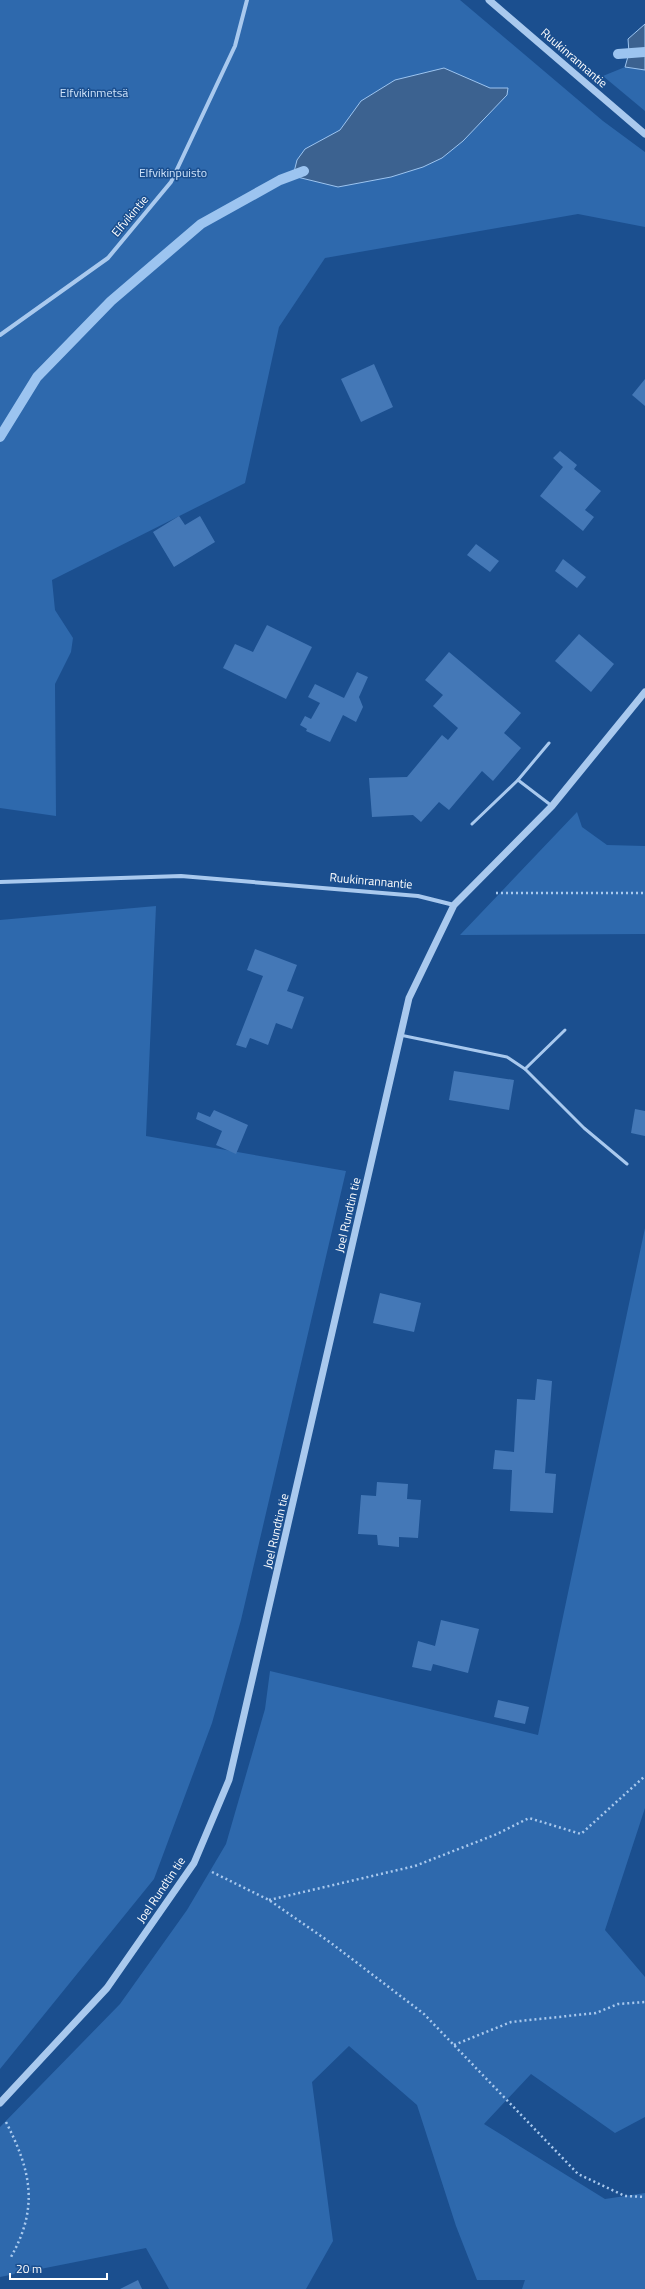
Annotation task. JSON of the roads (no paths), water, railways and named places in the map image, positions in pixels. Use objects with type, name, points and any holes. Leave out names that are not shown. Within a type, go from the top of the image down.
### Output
[{"type":"street","name":"Elfvikintie","points":[[0,335],[108,258],[171,182],[235,46],[247,0]]},
{"type":"street","name":"Ruukinrannantie","points":[[489,0],[645,134]]},
{"type":"street","points":[[454,905],[552,806],[645,692]]},
{"type":"street","name":"Ruukinrannantie","points":[[0,882],[181,876],[418,896],[454,905]]},
{"type":"street","name":"Joel Rundtin tie","points":[[0,2103],[107,1988],[194,1863],[229,1780],[409,998],[454,905]]},
{"type":"lane","points":[[472,824],[518,780],[549,743]]},
{"type":"lane","points":[[518,780],[552,806]]},
{"type":"lane","points":[[525,1069],[565,1030]]},
{"type":"lane","points":[[400,1035],[507,1057],[525,1069],[584,1128],[627,1164]]},
{"type":"waterway","points":[[618,54],[645,52]]},
{"type":"waterway","points":[[0,437],[37,377],[111,301],[201,224],[280,180],[304,171]]},
{"type":"park label","name":"Elfvikinmetsä","points":[[94,93]]},
{"type":"park label","name":"Elfvikinpuisto","points":[[173,173]]}]
